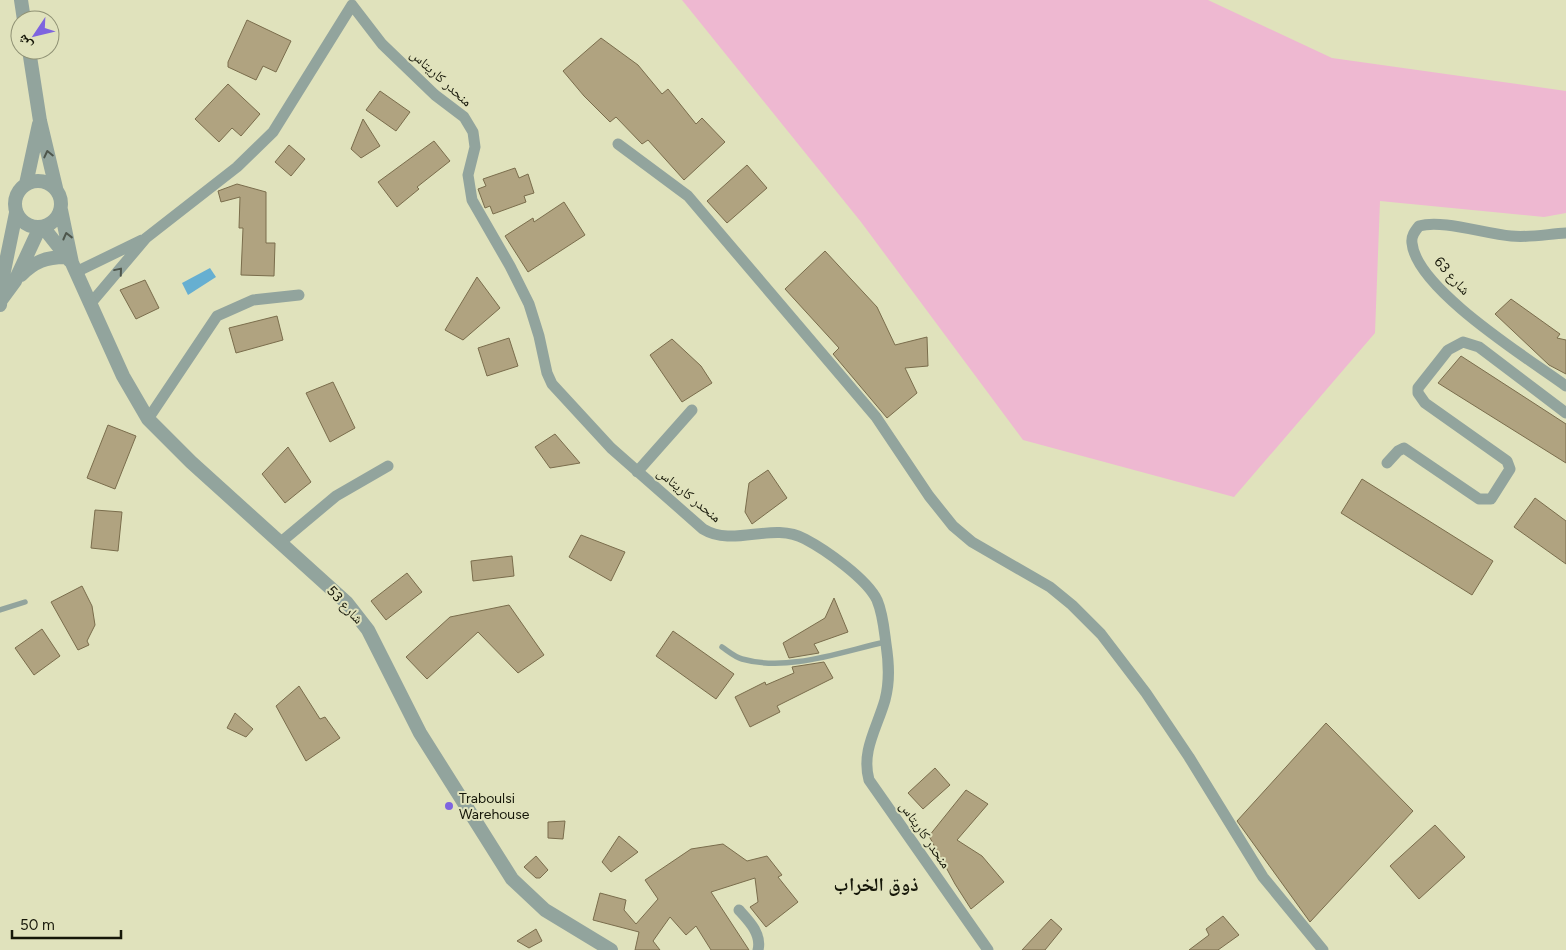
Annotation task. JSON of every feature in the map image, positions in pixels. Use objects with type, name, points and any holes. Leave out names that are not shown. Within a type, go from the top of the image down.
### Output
[{"type":"street","points":[[92,303],[146,238],[237,168],[273,132],[351,2]]},
{"type":"street","name":"منحدر كاريتاس","points":[[351,2],[369,29],[398,60],[435,95],[464,117],[468,124],[475,140],[468,175],[472,200],[510,266],[528,304],[539,336],[547,373],[552,384],[598,435],[637,472],[712,535],[724,537],[778,532],[793,534],[815,545],[864,582],[872,592],[881,610],[890,672],[884,703],[866,754],[866,768],[869,780],[988,950]]},
{"type":"street","points":[[31,60],[40,121],[56,188],[60,195],[71,264]]},
{"type":"street","points":[[0,303],[2,276],[16,213],[16,197],[26,184],[40,121]]},
{"type":"street","points":[[618,144],[688,196],[876,417],[929,496],[958,530],[972,542],[1050,588],[1096,628],[1146,693],[1184,749],[1264,877],[1323,950]]},
{"type":"street","points":[[26,184],[41,181],[56,188]]},
{"type":"street","points":[[16,213],[22,221],[30,226],[42,227],[51,224],[61,210]]},
{"type":"street","name":"شارع 63","points":[[1566,233],[1514,236],[1467,230],[1441,223],[1427,223],[1419,226],[1411,241],[1414,252],[1427,274],[1458,306],[1566,386]]},
{"type":"street","points":[[42,227],[71,264]]},
{"type":"street","points":[[0,303],[15,281],[42,227]]},
{"type":"street","points":[[15,281],[38,262],[50,257],[71,264],[146,238]]},
{"type":"street","name":"شارع 53","points":[[71,264],[92,303],[123,376],[148,419],[191,462],[347,603],[360,618],[420,733],[512,879],[544,910],[611,950]]},
{"type":"street","points":[[148,419],[216,316],[252,300],[299,295]]},
{"type":"street","points":[[1387,463],[1398,450],[1404,448],[1479,499],[1491,499],[1499,490],[1510,469],[1507,462],[1425,403],[1418,393],[1418,388],[1448,350],[1463,342],[1480,347],[1566,413]]},
{"type":"street","points":[[637,472],[692,410]]},
{"type":"street","points":[[281,542],[336,496],[388,466]]},
{"type":"street","points":[[739,910],[751,922],[757,934],[760,944],[758,950]]},
{"type":"lane","points":[[0,610],[25,602]]},
{"type":"lane","points":[[722,647],[740,659],[765,663],[789,663],[886,642]]},
{"type":"shaded area","points":[[682,0],[1208,0],[1332,58],[1566,91],[1566,213],[1544,217],[1380,201],[1375,333],[1234,497],[1023,440],[861,222]]},
{"type":"water","points":[[210,268],[216,277],[188,295],[182,283]]},
{"type":"building","points":[[247,20],[291,41],[276,72],[263,66],[256,80],[228,67],[228,62]]},
{"type":"building","points":[[601,38],[638,65],[662,94],[668,89],[696,124],[702,118],[725,142],[684,180],[648,140],[642,144],[616,117],[610,122],[563,71]]},
{"type":"building","points":[[228,84],[260,114],[241,136],[232,128],[219,142],[195,119]]},
{"type":"building","points":[[380,91],[410,112],[396,131],[366,110]]},
{"type":"building","points":[[363,119],[380,146],[361,158],[351,149]]},
{"type":"building","points":[[434,141],[450,161],[417,187],[419,189],[397,207],[378,182]]},
{"type":"building","points":[[289,145],[305,159],[291,176],[275,162]]},
{"type":"building","points":[[747,165],[767,188],[727,223],[707,201]]},
{"type":"building","points":[[515,168],[519,178],[528,174],[534,193],[524,196],[526,202],[493,214],[490,206],[485,208],[478,189],[486,186],[483,179]]},
{"type":"building","points":[[237,184],[266,192],[266,243],[275,243],[274,276],[241,275],[243,228],[239,228],[240,197],[221,202],[218,191]]},
{"type":"building","points":[[564,202],[585,235],[528,272],[505,236],[533,218],[534,222]]},
{"type":"building","points":[[825,251],[877,307],[895,345],[927,337],[928,366],[905,368],[917,393],[887,418],[833,354],[839,348],[785,289]]},
{"type":"building","points":[[477,277],[500,308],[463,340],[445,330]]},
{"type":"building","points":[[145,280],[159,308],[136,319],[120,290]]},
{"type":"building","points":[[1511,299],[1560,334],[1557,338],[1566,340],[1566,374],[1549,365],[1495,314]]},
{"type":"building","points":[[277,316],[283,340],[236,353],[229,328]]},
{"type":"building","points":[[509,338],[518,366],[487,376],[478,348]]},
{"type":"building","points":[[672,339],[701,366],[712,383],[682,402],[650,355]]},
{"type":"building","points":[[1461,356],[1566,424],[1566,463],[1438,383]]},
{"type":"building","points":[[333,382],[355,428],[330,442],[306,393]]},
{"type":"building","points":[[108,425],[136,436],[115,489],[87,478]]},
{"type":"building","points":[[555,434],[580,463],[550,468],[535,447]]},
{"type":"building","points":[[288,447],[311,482],[285,503],[262,474]]},
{"type":"building","points":[[768,470],[787,498],[752,524],[745,512],[749,483]]},
{"type":"building","points":[[1362,479],[1493,561],[1472,595],[1341,513]]},
{"type":"building","points":[[1535,498],[1566,521],[1566,564],[1514,527]]},
{"type":"building","points":[[95,510],[122,512],[118,551],[91,548]]},
{"type":"building","points":[[581,535],[625,552],[611,581],[569,557]]},
{"type":"building","points":[[512,556],[514,576],[473,581],[471,561]]},
{"type":"building","points":[[407,573],[422,592],[386,620],[371,601]]},
{"type":"building","points":[[82,586],[92,606],[95,625],[87,641],[89,645],[78,650],[51,602]]},
{"type":"building","points":[[834,598],[848,632],[814,644],[819,653],[789,658],[783,643],[825,618]]},
{"type":"building","points":[[509,605],[544,655],[518,673],[478,632],[427,679],[406,657],[450,617]]},
{"type":"building","points":[[42,629],[60,656],[34,675],[15,648]]},
{"type":"building","points":[[673,631],[734,674],[716,699],[656,656]]},
{"type":"building","points":[[824,662],[833,678],[777,706],[780,712],[750,727],[735,697],[765,682],[766,685],[794,673],[792,667]]},
{"type":"building","points":[[299,686],[320,719],[325,717],[340,738],[306,761],[276,706]]},
{"type":"building","points":[[235,713],[253,729],[246,737],[227,728]]},
{"type":"building","points":[[1326,723],[1413,811],[1310,922],[1237,821]]},
{"type":"building","points":[[935,768],[950,785],[923,809],[908,793]]},
{"type":"building","points":[[966,790],[988,804],[957,840],[982,856],[1004,882],[971,909],[929,836]]},
{"type":"building","points":[[565,821],[563,839],[548,838],[548,822]]},
{"type":"building","points":[[1435,825],[1465,857],[1419,899],[1390,866]]},
{"type":"building","points":[[619,836],[638,852],[611,872],[602,862]]},
{"type":"building","points":[[723,844],[747,861],[767,856],[782,875],[778,877],[798,902],[766,927],[750,907],[758,902],[755,878],[711,892],[749,950],[711,950],[696,926],[686,935],[670,917],[653,941],[660,950],[635,950],[639,932],[593,920],[600,893],[626,900],[624,910],[636,924],[658,899],[645,880],[691,849]]},
{"type":"building","points":[[536,856],[548,870],[540,878],[536,878],[524,867]]},
{"type":"building","points":[[1223,916],[1239,935],[1218,950],[1189,950],[1209,935],[1206,929]]},
{"type":"building","points":[[1051,919],[1062,929],[1045,950],[1022,950]]},
{"type":"building","points":[[536,929],[542,941],[529,948],[517,941]]},
{"type":"place","name":"Traboulsi Warehouse","points":[[449,806]]},
{"type":"district","name":"ذوق الخراب","points":[[876,884]]}]
